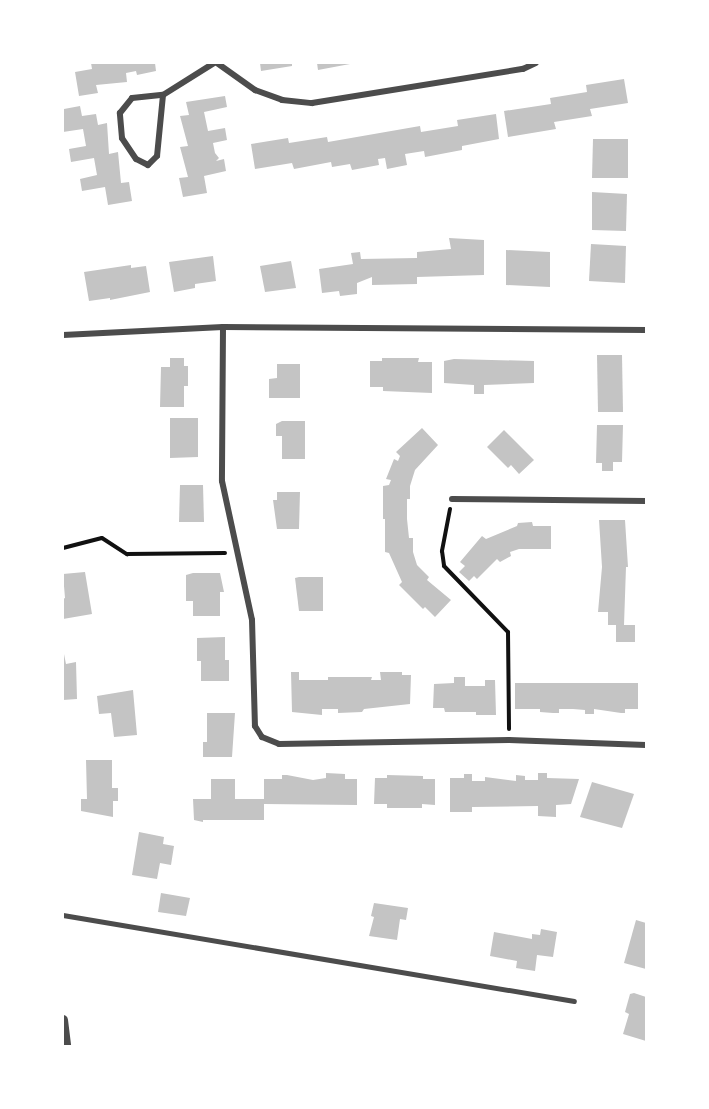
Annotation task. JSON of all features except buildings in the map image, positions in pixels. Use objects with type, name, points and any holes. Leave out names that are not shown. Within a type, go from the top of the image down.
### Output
[{"type":"street","points":[[163,95],[158,156],[148,165],[135,159],[123,138],[120,113],[132,98],[163,95],[215,63],[255,90],[282,100],[312,103],[523,69],[536,63]]},
{"type":"street","points":[[63,335],[223,327],[646,330]]},
{"type":"street","points":[[223,327],[222,481],[252,620],[255,726],[262,737],[279,744],[509,740],[646,745]]},
{"type":"street","points":[[452,499],[646,501]]},
{"type":"street","points":[[63,1020],[66,1046]]},
{"type":"lane","points":[[63,915],[574,1002]]},
{"type":"path","points":[[452,499],[442,551],[444,566],[508,632],[509,740]]},
{"type":"path","points":[[63,548],[102,538],[126,554],[238,553]]}]
